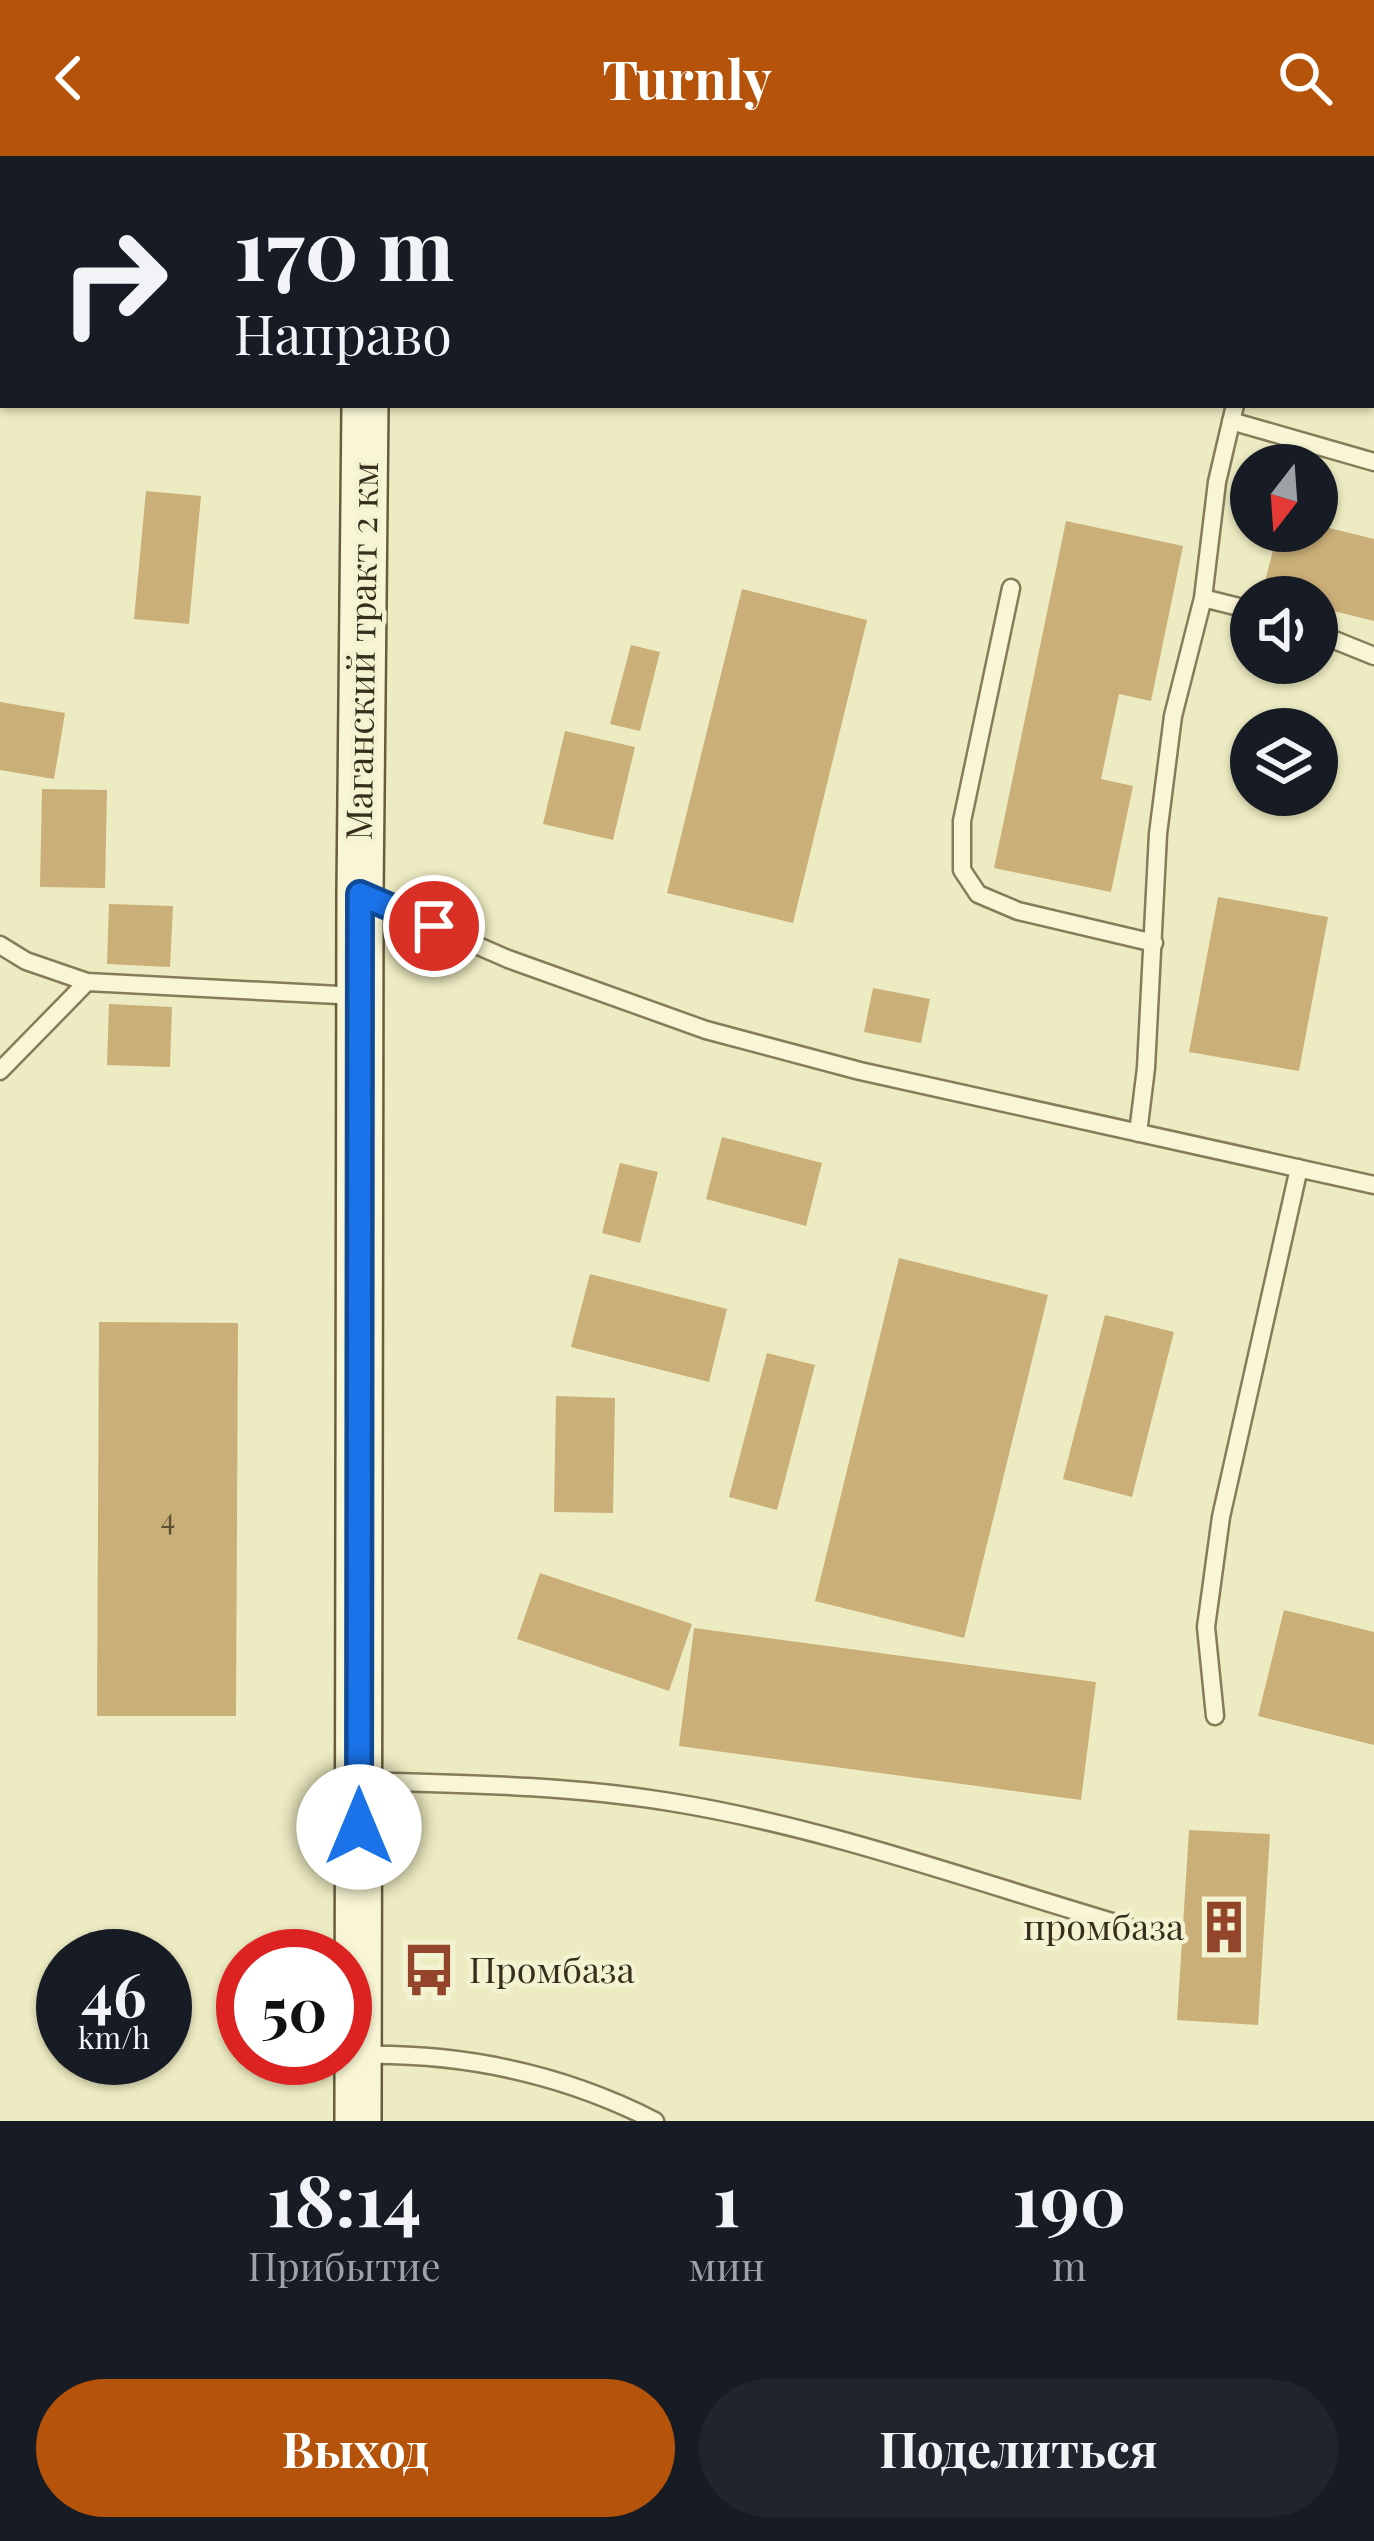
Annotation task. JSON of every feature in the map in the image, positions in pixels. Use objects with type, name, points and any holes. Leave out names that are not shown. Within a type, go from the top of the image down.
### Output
[{"type":"main road","name":"Маганский тракт 2 км","points":[[358,1929],[365,408]]},
{"type":"main road","name":"Маганский тракт 2 км","points":[[358,2085],[358,2121]]},
{"type":"lane","points":[[1138,1133],[1158,833],[1173,716],[1202,598],[1217,482],[1233,413],[1374,462]]},
{"type":"lane","points":[[1011,588],[962,821],[962,870],[978,894],[1018,911],[1154,943]]},
{"type":"lane","points":[[1202,598],[1230,605]]},
{"type":"lane","points":[[1338,641],[1374,656]]},
{"type":"lane","points":[[360,894],[508,959],[706,1030],[860,1071],[1374,1185]]},
{"type":"lane","points":[[0,945],[26,961],[87,982],[360,996]]},
{"type":"lane","points":[[0,1071],[87,982]]},
{"type":"lane","points":[[1215,1716],[1207,1627],[1221,1517],[1299,1168]]},
{"type":"lane","points":[[359,1781],[567,1787],[674,1802],[785,1826],[1129,1927]]},
{"type":"lane","points":[[372,2055],[408,2054],[512,2069],[598,2092],[655,2121]]},
{"type":"building","points":[[146,491],[201,496],[189,624],[134,619]]},
{"type":"building","points":[[1066,521],[1183,546],[1151,701],[1119,694],[1101,779],[1133,786],[1111,892],[994,868]]},
{"type":"building","points":[[1338,530],[1374,539],[1374,621],[1338,612],[1338,576],[1266,576],[1273,552],[1338,552]]},
{"type":"building","points":[[742,589],[867,620],[793,923],[667,893]]},
{"type":"building","points":[[631,645],[660,652],[640,731],[610,724]]},
{"type":"building","points":[[0,702],[65,713],[54,779],[0,770]]},
{"type":"building","points":[[565,731],[635,747],[613,840],[543,824]]},
{"type":"building","points":[[42,789],[107,790],[105,888],[40,887]]},
{"type":"building","points":[[1218,897],[1328,917],[1299,1071],[1189,1052]]},
{"type":"building","points":[[109,904],[173,906],[170,967],[107,964]]},
{"type":"building","points":[[873,988],[930,999],[921,1043],[864,1032]]},
{"type":"building","points":[[109,1004],[172,1007],[170,1067],[107,1065]]},
{"type":"building","points":[[722,1137],[822,1163],[806,1226],[706,1199]]},
{"type":"building","points":[[620,1163],[658,1172],[640,1243],[602,1233]]},
{"type":"building","points":[[899,1258],[1048,1295],[964,1638],[815,1601]]},
{"type":"building","points":[[590,1274],[727,1309],[709,1382],[571,1347]]},
{"type":"building","points":[[1105,1315],[1174,1332],[1132,1497],[1063,1479]]},
{"type":"building","points":[[99,1322],[238,1323],[236,1716],[97,1716]]},
{"type":"building","points":[[767,1353],[815,1365],[777,1510],[729,1497]]},
{"type":"building","points":[[556,1396],[615,1398],[613,1513],[554,1512]]},
{"type":"building","points":[[540,1573],[692,1624],[669,1691],[517,1639]]},
{"type":"building","points":[[1284,1610],[1374,1632],[1374,1745],[1258,1716]]},
{"type":"building","points":[[694,1628],[1096,1682],[1081,1800],[679,1746]]},
{"type":"building","name":"промбаза","points":[[1189,1830],[1270,1834],[1258,2025],[1177,2020]]},
{"type":"place","name":"промбаза","points":[[1224,1927]]},
{"type":"place","name":"Промбаза","points":[[429,1970]]},
{"type":"route","points":[[359,1827],[360,894],[434,926]]}]
